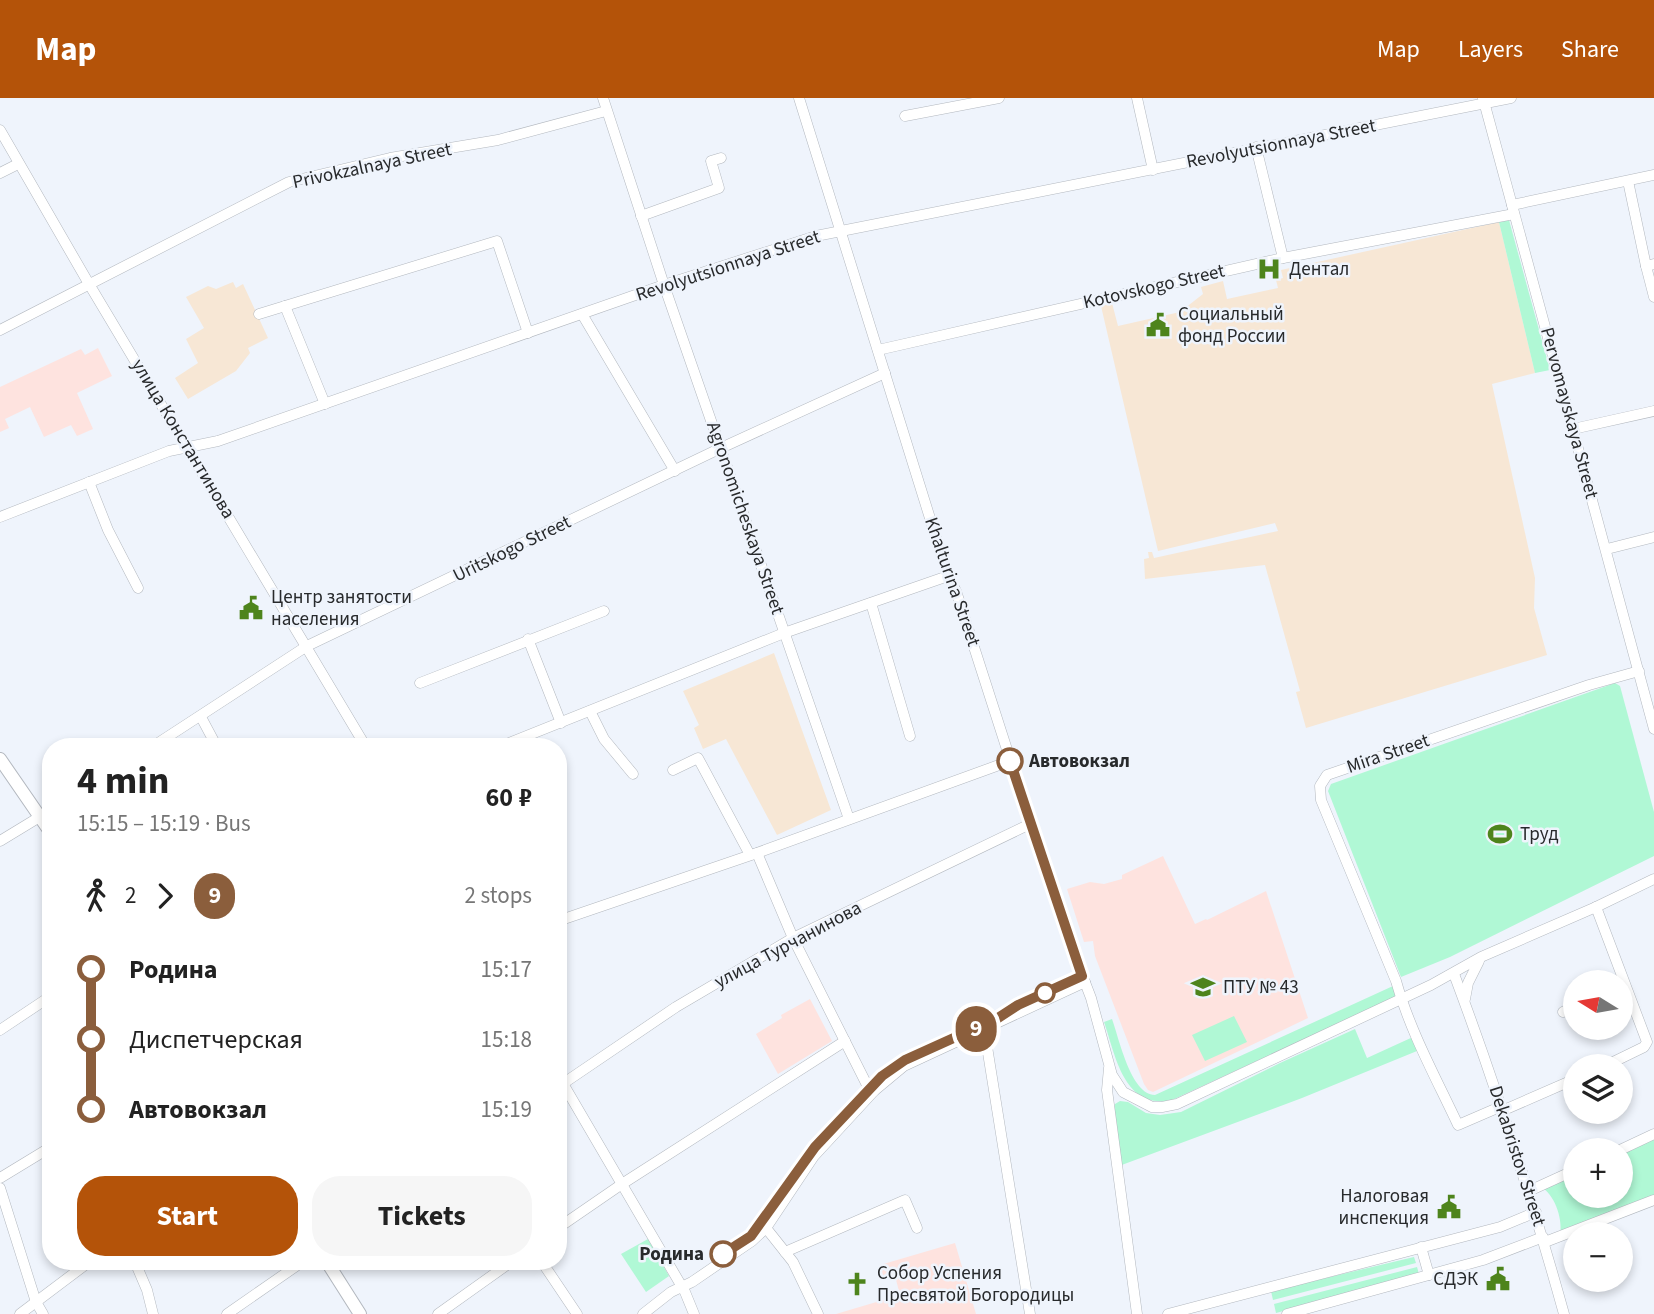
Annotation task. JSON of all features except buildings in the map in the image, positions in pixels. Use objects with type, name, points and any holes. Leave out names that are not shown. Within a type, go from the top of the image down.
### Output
[{"type":"main road","points":[[0,759],[42,810]]},
{"type":"main road","points":[[332,1270],[359,1314]]},
{"type":"street","name":"Agronomicheskaya Street","points":[[603,98],[664,285],[849,819]]},
{"type":"street","name":"Khalturina Street","points":[[799,98],[948,576],[956,592],[1117,1085],[1129,1096],[1152,1107],[1177,1104],[1401,998]]},
{"type":"street","points":[[905,116],[999,98]]},
{"type":"street","points":[[1137,98],[1153,170]]},
{"type":"street","name":"Revolyutsionnaya Street","points":[[0,517],[169,451],[218,441],[664,285],[816,236],[1153,170],[1483,101],[1511,98]]},
{"type":"street","name":"Pervomayskaya Street","points":[[1483,101],[1651,708],[1654,729]]},
{"type":"street","name":"Privokzalnaya Street","points":[[0,330],[289,182],[390,158],[498,140],[606,111]]},
{"type":"street","name":"улица Константинова","points":[[0,130],[361,738]]},
{"type":"street","points":[[1256,147],[1283,258]]},
{"type":"street","points":[[641,216],[719,188],[711,161],[721,158]]},
{"type":"street","points":[[0,173],[18,164]]},
{"type":"street","name":"Kotovskogo Street","points":[[877,350],[1513,209],[1654,175]]},
{"type":"street","points":[[1628,181],[1650,265],[1654,297]]},
{"type":"street","points":[[259,314],[497,241],[528,333]]},
{"type":"street","points":[[285,306],[325,404]]},
{"type":"street","points":[[582,314],[676,471]]},
{"type":"street","name":"Uritskogo Street","points":[[167,738],[307,646],[721,448],[885,373]]},
{"type":"street","points":[[1573,429],[1654,411]]},
{"type":"street","points":[[89,482],[108,530],[138,588]]},
{"type":"street","points":[[1607,549],[1654,537]]},
{"type":"street","points":[[522,738],[784,632],[948,576]]},
{"type":"street","points":[[871,603],[910,736]]},
{"type":"street","points":[[419,683],[604,611]]},
{"type":"street","points":[[528,639],[561,723]]},
{"type":"street","name":"Mira Street","points":[[1503,1108],[1458,1125],[1422,1050],[1321,800],[1320,786],[1326,775],[1578,688],[1639,671]]},
{"type":"street","points":[[590,711],[604,739],[632,774]]},
{"type":"street","points":[[201,717],[212,738]]},
{"type":"street","points":[[673,770],[698,758],[754,854],[793,938],[872,1089]]},
{"type":"street","points":[[567,918],[754,854],[1010,761]]},
{"type":"street","points":[[0,841],[42,816]]},
{"type":"street","name":"улица Турчанинова","points":[[567,1077],[676,1007],[793,938],[1030,824]]},
{"type":"street","points":[[1401,998],[1454,974],[1481,957],[1596,907],[1654,878]]},
{"type":"street","points":[[1596,907],[1619,970]]},
{"type":"street","points":[[1465,999],[1468,983],[1481,957]]},
{"type":"street","name":"Dekabristov Street","points":[[1454,974],[1503,1108],[1536,1212],[1564,1314]]},
{"type":"street","points":[[643,1314],[751,1236],[815,1147],[872,1089],[904,1066],[1084,979]]},
{"type":"street","points":[[680,1286],[692,1282],[752,1241],[765,1228],[814,1156],[882,1076],[905,1060],[1010,1012],[1018,1005],[1084,979]]},
{"type":"street","points":[[1431,985],[1447,986],[1465,999]]},
{"type":"street","points":[[0,1030],[42,1002]]},
{"type":"street","points":[[1630,1054],[1644,1047],[1647,1042],[1633,1006]]},
{"type":"street","points":[[984,1028],[1030,1314]]},
{"type":"street","points":[[567,1222],[845,1041]]},
{"type":"street","name":"Khalturina Street","points":[[1109,1064],[1107,1090],[1138,1314]]},
{"type":"street","points":[[1503,1108],[1563,1084]]},
{"type":"street","points":[[567,1094],[622,1184],[694,1314]]},
{"type":"street","points":[[1633,1144],[1654,1134]]},
{"type":"street","points":[[0,1178],[42,1152]]},
{"type":"street","points":[[1528,1191],[1563,1175]]},
{"type":"street","points":[[0,1188],[36,1302],[43,1314]]},
{"type":"street","points":[[785,1252],[905,1200],[917,1228]]},
{"type":"street","points":[[1287,1314],[1483,1260],[1654,1200]]},
{"type":"street","points":[[1168,1314],[1500,1227],[1536,1212]]},
{"type":"street","points":[[765,1228],[785,1252],[818,1314]]},
{"type":"street","points":[[1421,1247],[1429,1275]]},
{"type":"street","points":[[20,1314],[78,1270]]},
{"type":"street","points":[[138,1270],[153,1314]]},
{"type":"street","points":[[227,1314],[290,1270]]},
{"type":"street","points":[[438,1314],[500,1270]]},
{"type":"street","points":[[547,1270],[577,1314]]},
{"type":"shaded area","points":[[1499,222],[1535,373],[1492,384],[1535,578],[1534,608],[1547,655],[1306,728],[1296,692],[1300,691],[1265,565],[1145,579],[1144,559],[1149,558],[1148,552],[1152,552],[1154,558],[1278,531],[1275,523],[1158,551],[1101,306],[1112,303],[1118,326],[1180,312],[1203,294],[1201,287],[1223,281],[1227,299],[1278,288],[1276,280],[1283,278],[1281,270]]},
{"type":"shaded area","points":[[233,282],[236,288],[243,284],[268,338],[248,348],[250,353],[236,371],[188,399],[175,378],[198,363],[186,339],[204,328],[186,297],[208,286],[216,289]]},
{"type":"shaded area","points":[[98,348],[112,376],[77,393],[93,429],[77,436],[71,425],[44,437],[30,407],[5,419],[9,428],[0,432],[0,387],[81,349],[85,355]]},
{"type":"shaded area","points":[[774,653],[831,810],[777,835],[726,739],[703,749],[694,728],[699,725],[683,691]]},
{"type":"shaded area","name":"ПТУ № 43","points":[[1163,856],[1195,924],[1266,891],[1308,1018],[1153,1092],[1144,1084],[1095,956],[1093,941],[1084,942],[1067,889],[1090,882],[1104,884],[1122,879],[1122,875]]},
{"type":"shaded area","points":[[810,999],[832,1041],[778,1074],[756,1034],[782,1018],[781,1015]]},
{"type":"shaded area","points":[[955,1243],[976,1314],[836,1314],[900,1295],[895,1276],[884,1279],[880,1265]]},
{"type":"green space","points":[[1509,220],[1550,370],[1535,373],[1499,222]]},
{"type":"green space","name":"Труд","points":[[1615,683],[1620,686],[1654,812],[1654,856],[1450,957],[1401,977],[1328,791],[1331,784]]},
{"type":"green space","points":[[1393,986],[1398,996],[1172,1100],[1156,1101],[1143,1097],[1133,1089],[1118,1065],[1104,1022],[1112,1019],[1133,1076],[1147,1093],[1155,1095]]},
{"type":"green space","points":[[1234,1016],[1247,1042],[1205,1061],[1192,1035]]},
{"type":"green space","points":[[1355,1029],[1367,1058],[1413,1037],[1417,1051],[1302,1098],[1119,1166],[1113,1111],[1115,1104],[1120,1101],[1128,1102],[1146,1113],[1160,1115],[1181,1112]]},
{"type":"green space","points":[[1654,1137],[1654,1197],[1633,1206],[1633,1147]]},
{"type":"green space","points":[[1563,1179],[1563,1208],[1627,1208],[1594,1222],[1563,1222],[1563,1235],[1560,1236],[1558,1210],[1552,1197],[1543,1188]]},
{"type":"green space","points":[[648,1239],[669,1276],[646,1292],[621,1254]]},
{"type":"green space","points":[[1414,1257],[1416,1263],[1273,1300],[1271,1291]]},
{"type":"green space","points":[[1417,1267],[1419,1274],[1276,1313],[1274,1304]]},
{"type":"bus line","name":"9","points":[[723,1254],[751,1236],[815,1147],[882,1076],[924,1049],[964,1034],[1010,1012],[1018,1005],[1082,976],[1010,761]]},
{"type":"place","name":"Дентал","points":[[1269,269]]},
{"type":"place","name":"Социальный фонд России","points":[[1158,325]]},
{"type":"place","name":"Центр занятости населения","points":[[251,608]]},
{"type":"place","name":"Автовокзал","points":[[1010,761]]},
{"type":"place","name":"Труд","points":[[1500,834]]},
{"type":"place","name":"ПТУ № 43","points":[[1203,987]]},
{"type":"place","name":"Налоговая инспекция","points":[[1449,1207]]},
{"type":"place","name":"Родина","points":[[723,1254]]},
{"type":"place","name":"СДЭК","points":[[1498,1279]]},
{"type":"place","name":"Собор Успения Пресвятой Богородицы","points":[[857,1284]]}]
